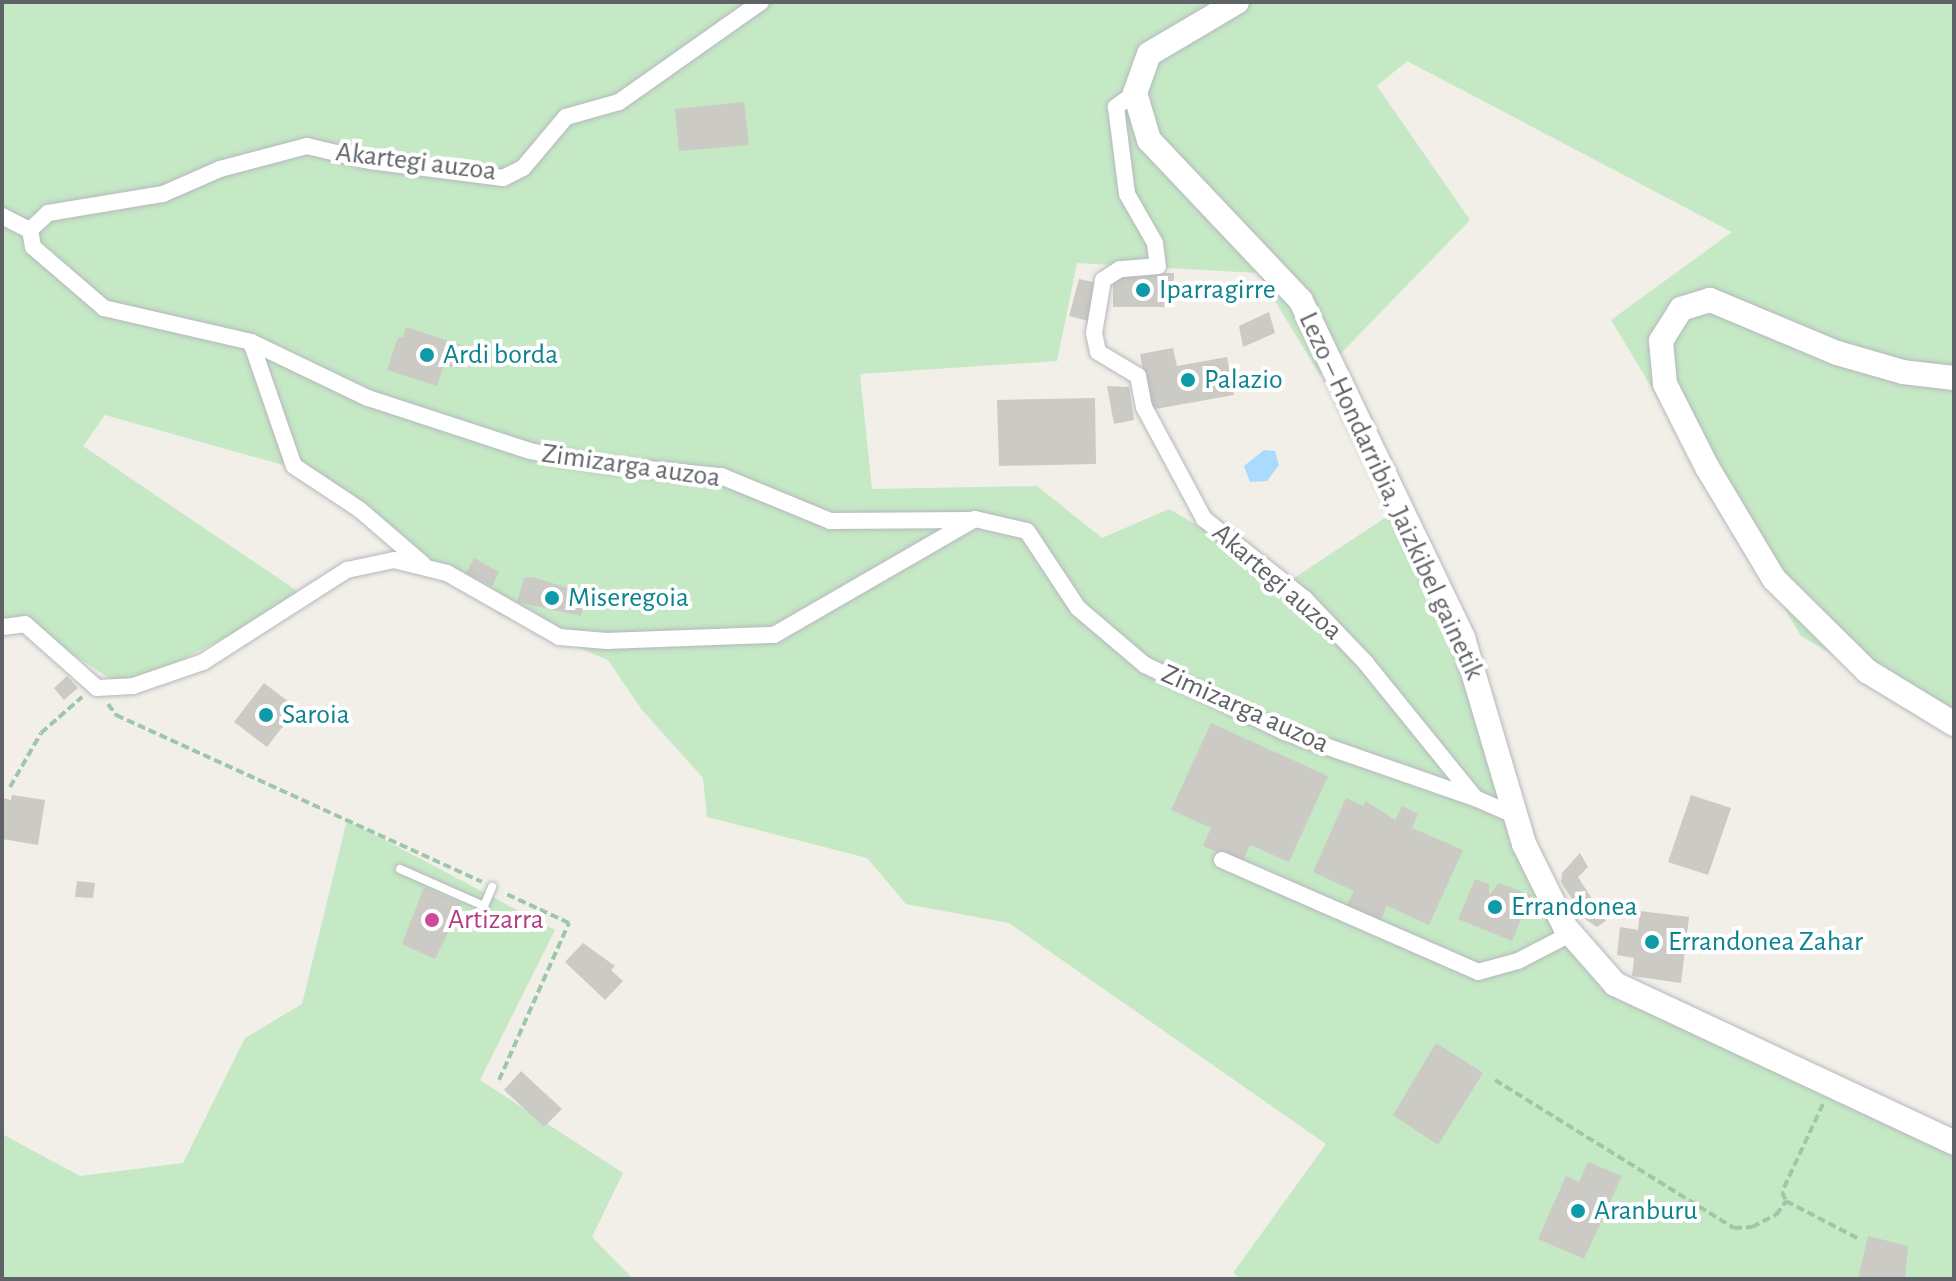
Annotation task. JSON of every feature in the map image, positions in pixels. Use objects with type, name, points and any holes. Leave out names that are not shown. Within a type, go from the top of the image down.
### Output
[{"type":"street","name":"Akartegi auzoa","points":[[30,230],[48,213],[163,194],[220,169],[307,146],[370,161],[503,178],[523,168],[566,117],[619,102],[761,2]]},
{"type":"street","points":[[1135,93],[1149,54],[1237,2]]},
{"type":"street","name":"Akartegi auzoa","points":[[1135,93],[1116,107],[1127,194],[1155,243],[1158,266],[1120,269],[1103,280],[1094,333],[1098,352],[1138,376],[1144,407],[1204,519],[1305,599],[1365,662],[1475,798],[1514,815]]},
{"type":"street","name":"Lezo – Hondarribia, Jaizkibel gainetik","points":[[1135,93],[1149,140],[1301,301],[1463,638],[1514,815],[1570,934],[1615,984],[1954,1143]]},
{"type":"street","points":[[2,216],[30,230]]},
{"type":"street","name":"Zimizarga auzoa","points":[[30,230],[33,247],[104,308],[251,342],[368,398],[530,451],[598,464],[721,476],[830,521],[975,519],[1027,531],[1078,608],[1145,665],[1285,732],[1475,798]]},
{"type":"street","points":[[1954,378],[1903,372],[1837,353],[1710,300],[1681,309],[1661,341],[1665,384],[1707,467],[1774,579],[1867,671],[1954,724]]},
{"type":"street","points":[[251,342],[294,466],[359,509],[428,568]]},
{"type":"street","points":[[2,627],[25,624],[97,688],[133,686],[203,662],[347,570],[394,560],[428,568],[500,599],[559,637],[607,641],[774,635],[975,519]]},
{"type":"street","points":[[1222,860],[1478,972],[1518,961],[1570,934]]},
{"type":"lane","points":[[400,869],[484,906],[492,887]]},
{"type":"path","points":[[10,787],[41,733],[67,706],[97,688],[116,715],[569,923],[499,1080]]},
{"type":"path","points":[[1495,1080],[1734,1228],[1752,1227],[1776,1215],[1786,1201]]},
{"type":"path","points":[[1832,1084],[1782,1192],[1786,1201],[1859,1239]]},
{"type":"green space","points":[[2,2],[1954,2],[1954,725],[1801,636],[1611,320],[1732,232],[1407,61],[1377,86],[1470,220],[1320,375],[1258,273],[1077,263],[1057,361],[860,374],[872,489],[1037,486],[1102,538],[1169,509],[1291,580],[1400,508],[1580,958],[1954,1133],[1954,1279],[1241,1279],[1233,1273],[1326,1144],[1009,923],[906,904],[867,858],[707,817],[703,778],[642,710],[608,660],[501,615],[308,472],[105,415],[83,446],[306,597],[125,688],[15,618],[2,628]]},
{"type":"green space","points":[[347,820],[555,930],[480,1080],[623,1173],[592,1237],[633,1279],[2,1279],[2,1134],[80,1176],[183,1163],[245,1038],[302,1004]]},
{"type":"water","points":[[1264,450],[1275,451],[1279,465],[1267,481],[1250,482],[1244,466]]},
{"type":"building","points":[[744,102],[749,145],[679,151],[675,109]]},
{"type":"building","name":"Iparragirre","points":[[1113,273],[1174,273],[1174,307],[1113,307]]},
{"type":"building","points":[[1079,279],[1097,283],[1088,321],[1069,316]]},
{"type":"building","points":[[1269,312],[1275,333],[1243,347],[1239,326]]},
{"type":"building","name":"Ardi borda","points":[[406,327],[464,346],[457,368],[444,364],[437,386],[387,370],[398,337],[403,338]]},
{"type":"building","name":"Palazio","points":[[1173,348],[1177,366],[1227,357],[1234,395],[1150,410],[1140,354]]},
{"type":"building","points":[[1107,386],[1129,387],[1134,420],[1114,424]]},
{"type":"building","points":[[1095,398],[1096,464],[999,466],[997,400]]},
{"type":"building","points":[[474,558],[499,572],[492,586],[466,573]]},
{"type":"building","name":"Miseregoia","points":[[533,577],[587,594],[581,616],[517,602],[524,578]]},
{"type":"building","points":[[67,676],[78,688],[64,700],[54,688]]},
{"type":"building","name":"Saroia","points":[[264,683],[297,708],[267,747],[234,722]]},
{"type":"building","points":[[1211,723],[1328,776],[1289,862],[1250,845],[1242,863],[1203,846],[1211,828],[1171,810]]},
{"type":"building","points":[[12,795],[45,800],[38,845],[2,839],[2,798],[11,800]]},
{"type":"building","points":[[1691,795],[1731,808],[1708,875],[1668,862]]},
{"type":"building","points":[[1346,798],[1363,806],[1366,801],[1395,820],[1402,806],[1418,814],[1412,828],[1463,850],[1429,925],[1387,906],[1381,920],[1347,905],[1354,891],[1313,872]]},
{"type":"building","points":[[1580,853],[1588,867],[1578,877],[1606,921],[1597,927],[1585,919],[1561,882],[1562,873]]},
{"type":"building","name":"Errandonea","points":[[1475,879],[1489,884],[1489,895],[1499,883],[1531,895],[1512,941],[1458,919]]},
{"type":"building","points":[[77,881],[95,883],[93,898],[75,897]]},
{"type":"building","name":"Artizarra","points":[[424,887],[462,904],[435,959],[402,944]]},
{"type":"building","name":"Errandonea Zahar","points":[[1640,911],[1689,917],[1681,983],[1632,976],[1634,958],[1617,955],[1620,927],[1638,930]]},
{"type":"building","points":[[583,943],[615,966],[611,970],[623,981],[605,1000],[565,962]]},
{"type":"building","points":[[1436,1043],[1483,1073],[1438,1145],[1393,1115]]},
{"type":"building","points":[[521,1071],[562,1109],[544,1127],[504,1090]]},
{"type":"building","name":"Aranburu","points":[[1588,1162],[1622,1176],[1584,1259],[1538,1239],[1566,1176],[1579,1182]]},
{"type":"building","points":[[1868,1236],[1908,1246],[1905,1279],[1858,1279]]},
{"type":"place","name":"Iparragirre","points":[[1143,290]]},
{"type":"place","name":"Ardi borda","points":[[427,355]]},
{"type":"place","name":"Palazio","points":[[1188,380]]},
{"type":"place","name":"Miseregoia","points":[[552,598]]},
{"type":"place","name":"Saroia","points":[[266,715]]},
{"type":"place","name":"Errandonea","points":[[1495,907]]},
{"type":"place","name":"Artizarra","points":[[432,920]]},
{"type":"place","name":"Errandonea Zahar","points":[[1652,942]]},
{"type":"place","name":"Aranburu","points":[[1578,1211]]}]
